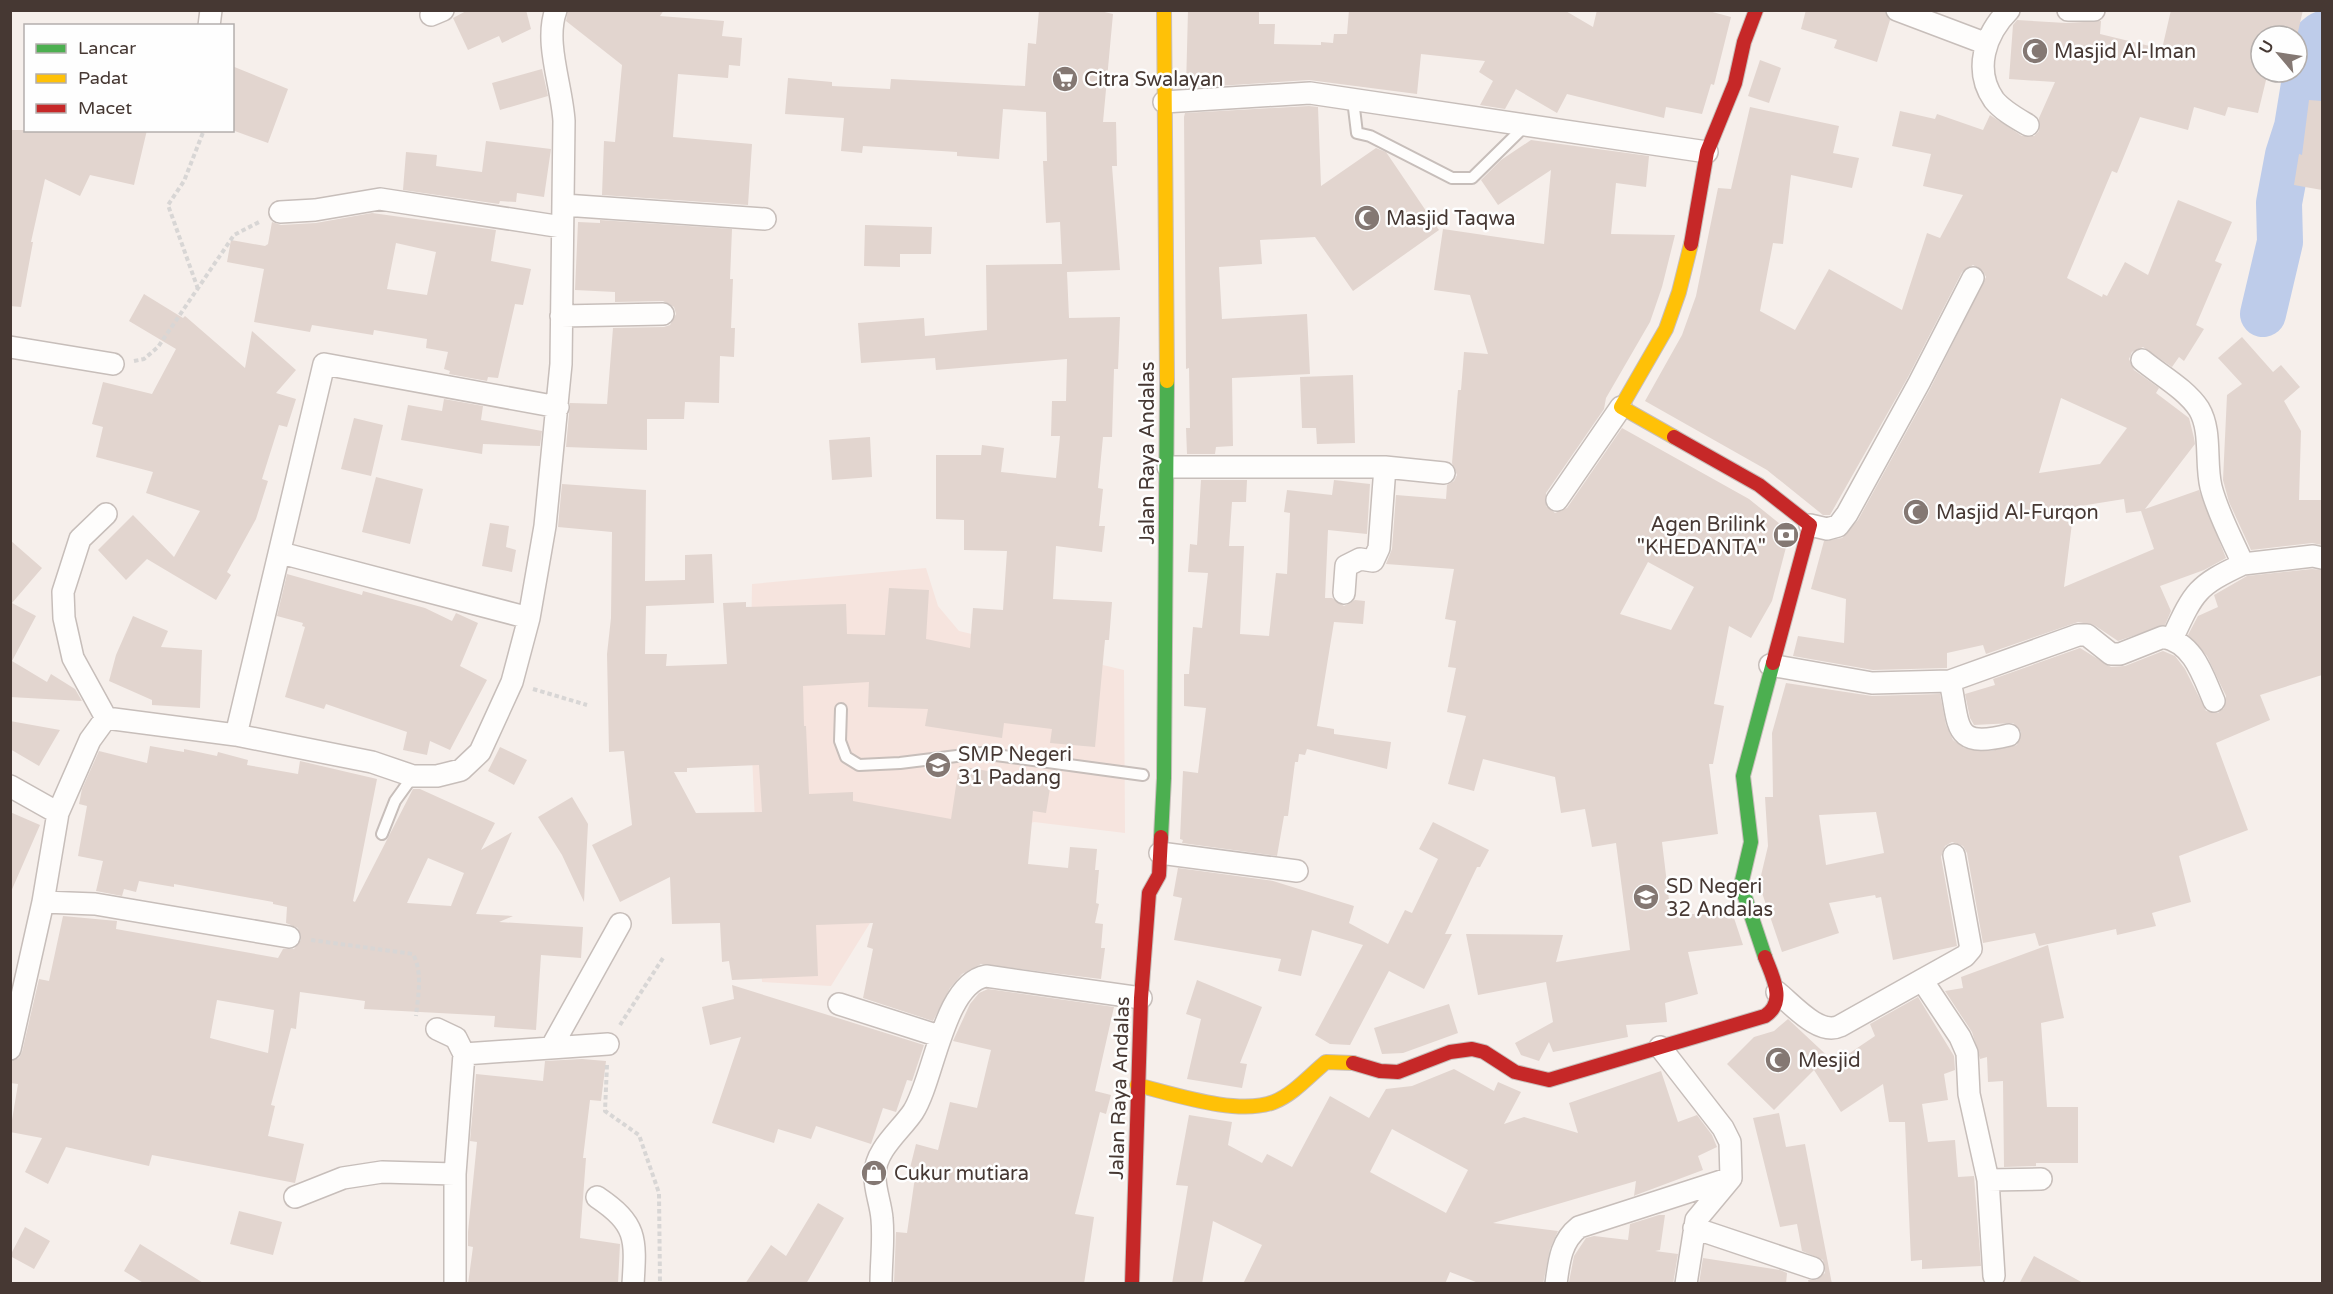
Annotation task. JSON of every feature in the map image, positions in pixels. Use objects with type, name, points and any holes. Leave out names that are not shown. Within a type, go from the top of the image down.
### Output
[{"type":"street","points":[[106,718],[236,735],[372,762],[413,776],[437,776],[461,770],[480,752],[512,682],[529,618],[544,526],[558,407],[564,205],[562,96],[550,37],[556,10]]},
{"type":"street","name":"Jalan Raya Andalas","points":[[1132,1284],[1141,998],[1149,893],[1159,875],[1164,778],[1161,531],[1168,467],[1164,10]]},
{"type":"street","points":[[1557,501],[1621,407],[1666,329],[1679,292],[1707,152],[1716,123],[1735,83],[1744,42],[1756,10]]},
{"type":"street","points":[[1897,10],[1987,44]]},
{"type":"street","points":[[2009,10],[1998,21],[1987,44],[1982,60],[1983,77],[1994,99],[2006,111],[2028,124]]},
{"type":"street","points":[[2068,10],[2094,10]]},
{"type":"street","points":[[1164,102],[1310,93],[1707,152]]},
{"type":"street","points":[[280,212],[315,210],[380,199],[562,227]]},
{"type":"street","points":[[564,205],[765,219]]},
{"type":"street","points":[[1621,407],[1759,485],[1810,525],[1827,529],[1838,526],[1847,514],[1919,383],[1973,278]]},
{"type":"street","points":[[561,316],[663,314]]},
{"type":"street","points":[[10,347],[113,364]]},
{"type":"street","points":[[2142,360],[2200,410],[2205,426],[2211,485],[2221,516],[2244,564]]},
{"type":"street","points":[[236,735],[324,364],[558,407]]},
{"type":"street","points":[[1168,467],[1385,467],[1444,473]]},
{"type":"street","points":[[1344,593],[1347,566],[1360,559],[1373,561],[1379,548],[1385,467]]},
{"type":"street","points":[[106,514],[80,539],[63,592],[64,618],[73,658],[106,718]]},
{"type":"street","points":[[1137,1085],[1236,1105],[1256,1106],[1275,1102],[1326,1062],[1336,1059],[1383,1072],[1398,1072],[1467,1048],[1482,1050],[1515,1072],[1549,1080],[1610,1060],[1765,1016],[1774,1010],[1778,998],[1777,992],[1741,885],[1751,842],[1743,776],[1770,665],[1810,525]]},
{"type":"street","points":[[281,553],[529,618]]},
{"type":"street","points":[[2172,639],[2195,594],[2210,579],[2244,564],[2313,556],[2322,558]]},
{"type":"street","points":[[1770,665],[1872,683],[1950,681],[2078,635],[2087,634],[2111,654],[2120,654],[2163,637],[2172,639],[2194,656],[2214,701]]},
{"type":"street","points":[[1950,681],[1961,729],[1968,738],[1982,742],[2009,735]]},
{"type":"street","points":[[10,1050],[43,902],[58,813],[90,740],[106,718]]},
{"type":"street","points":[[10,786],[58,813]]},
{"type":"street","points":[[1160,853],[1297,871]]},
{"type":"street","points":[[1777,992],[1820,1026],[1830,1029],[1840,1026],[1965,956],[1971,949],[1954,855]]},
{"type":"street","points":[[1139,874],[1149,893]]},
{"type":"street","points":[[43,902],[95,904],[289,937]]},
{"type":"street","points":[[551,1048],[620,924]]},
{"type":"street","points":[[881,1284],[882,1222],[874,1173],[888,1143],[914,1111],[929,1072],[939,1036],[967,985],[974,978],[986,976],[1141,998]]},
{"type":"street","points":[[1922,980],[1964,1045],[1970,1070],[1970,1094],[1988,1180],[1994,1276]]},
{"type":"street","points":[[839,1004],[939,1036]]},
{"type":"street","points":[[437,1029],[456,1038],[464,1054],[455,1174],[455,1284]]},
{"type":"street","points":[[464,1054],[608,1044]]},
{"type":"street","points":[[1660,1047],[1727,1134],[1730,1142],[1731,1178],[1700,1213],[1694,1228],[1686,1284]]},
{"type":"street","points":[[295,1197],[343,1178],[382,1172],[455,1174]]},
{"type":"street","points":[[1556,1284],[1562,1249],[1567,1239],[1579,1227],[1731,1178]]},
{"type":"street","points":[[1988,1180],[2041,1179]]},
{"type":"street","points":[[597,1197],[619,1212],[630,1227],[635,1249],[633,1284]]},
{"type":"street","points":[[1694,1228],[1813,1268]]},
{"type":"lane","points":[[1353,100],[1357,133],[1370,136],[1452,178],[1472,178],[1525,126]]},
{"type":"lane","points":[[841,709],[840,741],[846,757],[859,765],[900,764],[981,753],[1143,775]]},
{"type":"lane","points":[[382,834],[395,801],[413,776]]},
{"type":"path","points":[[198,290],[168,205],[184,181],[203,132]]},
{"type":"path","points":[[113,364],[144,359],[158,346],[234,235],[280,212]]},
{"type":"path","points":[[512,682],[587,705]]},
{"type":"path","points":[[289,937],[413,954],[418,963],[419,977],[416,1018],[437,1029]]},
{"type":"path","points":[[660,1284],[658,1193],[639,1135],[605,1111],[608,1044],[663,958]]},
{"type":"shaded area","name":"SMP Negeri 31 Padang","points":[[926,568],[938,606],[959,631],[1124,670],[1125,833],[1034,822],[1001,834],[875,862],[870,923],[831,986],[762,982],[750,709],[752,584]]},
{"type":"building","points":[[468,10],[526,10],[531,29],[502,43],[499,36],[468,50],[453,18]]},
{"type":"building","points":[[568,10],[664,10],[660,16],[724,21],[722,36],[742,38],[740,66],[729,65],[728,78],[678,74],[673,137],[752,144],[748,205],[602,195],[604,141],[615,142],[622,65],[566,21]]},
{"type":"building","points":[[1039,10],[1096,10],[1113,14],[1103,122],[1116,122],[1117,166],[1112,166],[1120,270],[1067,272],[1069,318],[1120,317],[1118,369],[1114,369],[1112,437],[1103,437],[1098,488],[1103,489],[1099,526],[1105,526],[1102,552],[1056,546],[1053,599],[1112,602],[1109,640],[1105,640],[1095,747],[1050,743],[1052,729],[1004,723],[1002,738],[925,726],[928,709],[868,707],[869,682],[803,686],[804,726],[806,726],[809,794],[853,792],[853,801],[951,819],[959,766],[1051,782],[1046,813],[1033,811],[1028,864],[1068,868],[1070,847],[1097,849],[1095,870],[1099,870],[1096,903],[1099,904],[1095,923],[1103,924],[1101,948],[1105,948],[1101,979],[981,964],[962,974],[950,988],[933,1021],[863,998],[873,949],[867,947],[873,923],[816,925],[818,976],[732,980],[729,961],[722,962],[720,923],[672,924],[670,877],[620,902],[592,845],[632,825],[624,751],[609,752],[607,654],[611,618],[612,532],[558,527],[562,484],[646,490],[645,581],[685,580],[685,555],[712,554],[714,603],[646,606],[645,654],[667,654],[666,666],[727,664],[723,603],[746,602],[746,607],[846,604],[847,634],[885,635],[889,588],[929,590],[926,639],[970,648],[973,608],[1003,610],[1007,551],[964,550],[964,520],[936,519],[936,455],[981,455],[982,445],[1004,448],[1001,472],[1056,478],[1060,436],[1051,436],[1052,401],[1066,401],[1067,359],[936,370],[935,358],[861,363],[858,323],[924,318],[925,336],[987,330],[986,265],[1062,264],[1060,222],[1046,223],[1043,161],[1047,161],[1046,112],[1003,109],[999,159],[957,156],[957,152],[863,146],[862,153],[841,151],[844,118],[785,114],[788,78],[832,82],[832,86],[890,89],[891,79],[1025,86],[1028,43],[1036,44]],"holes":[[[759,765],[762,812],[696,813],[674,772],[687,772],[687,768]]]},
{"type":"building","points":[[1188,10],[1259,10],[1259,24],[1275,24],[1274,44],[1321,45],[1321,42],[1333,43],[1334,34],[1347,34],[1349,10],[1564,10],[1593,27],[1597,10],[1705,10],[1731,17],[1714,85],[1711,84],[1702,114],[1666,107],[1664,118],[1567,94],[1557,113],[1516,89],[1505,109],[1480,105],[1493,81],[1479,72],[1485,61],[1421,54],[1417,94],[1309,80],[1186,88]]},
{"type":"building","points":[[1806,10],[1884,10],[1890,20],[1877,62],[1834,48],[1837,40],[1801,29]]},
{"type":"building","points":[[2171,10],[2303,10],[2300,24],[2249,24],[2249,84],[2265,84],[2258,113],[2228,107],[2225,116],[2194,107],[2188,130],[2140,117],[2117,173],[2112,171],[2067,278],[2102,297],[2103,294],[2107,296],[2125,262],[2148,275],[2178,200],[2232,222],[2215,261],[2222,264],[2196,325],[2204,329],[2184,361],[2179,357],[2172,367],[2143,347],[2132,352],[2129,359],[2134,370],[2159,388],[2156,393],[2189,418],[2195,444],[2145,509],[2199,490],[2226,558],[2204,570],[2160,586],[2171,611],[2165,625],[2118,641],[2094,625],[2078,622],[1986,654],[1983,645],[1947,653],[1947,668],[1873,670],[1793,656],[1798,636],[1844,643],[1846,599],[1811,589],[1824,541],[1842,538],[1858,520],[1930,389],[1986,277],[1983,271],[1973,265],[1962,272],[1908,377],[1830,515],[1823,515],[1767,470],[1645,401],[1682,335],[1696,296],[1718,188],[1731,189],[1750,107],[1839,126],[1833,153],[1859,158],[1852,188],[1791,175],[1783,244],[1773,243],[1760,311],[1795,330],[1829,269],[1902,310],[1927,233],[1940,238],[1963,195],[1923,186],[1931,154],[1892,146],[1900,111],[1935,119],[1937,114],[1983,130],[1990,115],[2022,136],[2034,136],[2039,131],[2039,118],[2055,82],[2009,79],[2013,25],[2017,20],[2066,23],[2101,21],[2100,34],[2162,49]],"holes":[[[2061,398],[2127,428],[2100,464],[2039,473]],[[2124,499],[2126,513],[2141,511],[2154,549],[2064,587],[2074,507]]]},
{"type":"building","points":[[1760,60],[1781,68],[1769,103],[1748,96]]},
{"type":"building","points":[[234,67],[288,89],[268,143],[234,131]]},
{"type":"building","points":[[542,69],[548,96],[500,110],[492,83]]},
{"type":"building","points":[[2309,100],[2322,101],[2322,190],[2294,185],[2299,154],[2302,155]]},
{"type":"building","points":[[1318,107],[1321,186],[1376,148],[1386,152],[1439,230],[1353,291],[1315,237],[1260,240],[1262,264],[1219,267],[1222,319],[1307,314],[1310,374],[1232,378],[1233,446],[1216,447],[1215,454],[1187,454],[1186,428],[1190,428],[1189,368],[1186,369],[1185,113]]},
{"type":"building","points":[[10,130],[147,132],[134,185],[90,175],[80,196],[45,179],[31,242],[33,242],[21,307],[10,306]]},
{"type":"building","points":[[1531,140],[1649,156],[1646,187],[1616,183],[1611,234],[1675,235],[1662,287],[1650,322],[1606,398],[1604,409],[1546,493],[1546,506],[1555,513],[1567,508],[1622,428],[1749,499],[1790,532],[1772,601],[1751,638],[1729,626],[1714,704],[1724,706],[1713,764],[1709,764],[1718,834],[1662,842],[1671,917],[1731,909],[1743,945],[1688,952],[1698,994],[1665,1003],[1667,1022],[1626,1025],[1628,1037],[1553,1052],[1549,1042],[1539,1061],[1521,1055],[1515,1043],[1553,1022],[1546,982],[1478,995],[1466,934],[1563,935],[1556,962],[1630,950],[1616,843],[1592,847],[1585,809],[1561,813],[1555,777],[1483,759],[1474,791],[1448,784],[1466,716],[1447,712],[1456,668],[1448,667],[1456,621],[1445,619],[1454,569],[1386,564],[1392,549],[1396,495],[1446,499],[1447,485],[1454,481],[1457,475],[1452,463],[1458,390],[1461,390],[1464,352],[1488,354],[1470,295],[1434,290],[1443,229],[1544,244],[1551,170],[1498,205],[1481,180],[1501,160]],"holes":[[[1648,562],[1694,587],[1671,630],[1620,614]]]},
{"type":"building","points":[[486,141],[551,149],[544,197],[517,193],[516,202],[500,201],[499,204],[403,190],[406,152],[437,155],[436,166],[482,172]]},
{"type":"building","points":[[372,213],[496,230],[491,261],[531,269],[523,305],[515,304],[498,378],[488,377],[487,381],[449,374],[450,371],[444,369],[448,352],[426,348],[427,339],[374,330],[373,335],[312,325],[310,332],[254,322],[264,269],[227,262],[231,240],[265,246],[268,244],[272,222],[281,225],[316,223]],"holes":[[[396,243],[436,252],[427,295],[387,289]]]},
{"type":"building","points":[[600,220],[732,229],[730,279],[733,279],[731,328],[735,328],[734,357],[720,356],[719,403],[685,402],[684,419],[647,419],[647,450],[566,447],[570,403],[607,404],[613,328],[664,327],[670,325],[676,314],[674,307],[663,301],[615,302],[615,292],[575,290],[578,222],[600,223]]},
{"type":"building","points":[[865,225],[932,227],[931,254],[900,254],[900,267],[864,266]]},
{"type":"building","points":[[144,294],[183,318],[185,316],[245,368],[252,331],[296,370],[276,393],[296,399],[287,427],[279,425],[262,479],[268,481],[256,519],[227,572],[231,575],[216,600],[147,559],[126,580],[98,550],[133,515],[174,557],[200,511],[146,493],[153,472],[96,457],[103,427],[92,424],[103,382],[152,394],[176,349],[129,321]]},
{"type":"building","points":[[2242,337],[2273,372],[2281,365],[2300,387],[2284,401],[2301,431],[2299,500],[2322,500],[2322,545],[2312,543],[2251,550],[2229,502],[2223,480],[2227,395],[2242,384],[2218,358]]},
{"type":"building","points":[[1353,375],[1355,443],[1317,444],[1316,428],[1302,428],[1300,377]]},
{"type":"building","points":[[444,399],[483,406],[481,420],[542,431],[540,446],[483,444],[482,454],[401,440],[408,405],[442,411]]},
{"type":"building","points":[[354,418],[383,425],[371,476],[341,469]]},
{"type":"building","points":[[870,437],[872,477],[832,480],[829,440]]},
{"type":"building","points":[[376,477],[423,489],[410,544],[362,532]]},
{"type":"building","points":[[1201,480],[1247,480],[1246,502],[1232,502],[1229,546],[1244,546],[1240,634],[1269,636],[1276,573],[1287,574],[1290,513],[1284,512],[1287,490],[1332,495],[1334,480],[1370,484],[1367,534],[1328,530],[1325,598],[1332,598],[1344,606],[1355,600],[1365,601],[1363,624],[1334,622],[1317,726],[1334,729],[1334,734],[1391,742],[1387,769],[1307,749],[1305,755],[1299,754],[1298,762],[1295,762],[1288,816],[1284,816],[1277,856],[1182,843],[1183,840],[1180,839],[1183,771],[1198,773],[1206,708],[1184,706],[1184,674],[1189,674],[1193,627],[1202,628],[1208,573],[1188,572],[1190,544],[1197,545]]},
{"type":"building","points":[[490,523],[509,526],[506,547],[516,550],[512,572],[482,566]]},
{"type":"building","points":[[10,540],[42,568],[12,603],[36,616],[12,661],[47,682],[51,674],[75,689],[82,701],[10,697]]},
{"type":"building","points":[[2322,570],[2322,675],[2260,695],[2270,720],[2216,743],[2248,830],[2179,856],[2191,902],[2152,913],[2156,926],[2117,935],[2116,929],[2039,946],[2035,933],[1983,943],[1967,853],[1963,846],[1952,842],[1945,846],[1941,857],[1957,946],[1893,960],[1881,897],[1876,898],[1875,895],[1829,903],[1839,933],[1782,952],[1759,884],[1768,846],[1765,797],[1773,797],[1772,733],[1786,683],[1872,696],[1940,694],[1946,725],[1953,740],[1964,748],[1991,751],[2017,745],[2021,732],[2013,723],[1974,725],[1970,718],[1965,694],[1995,685],[1993,679],[2080,648],[2111,667],[2125,666],[2163,651],[2175,656],[2185,669],[2206,711],[2218,713],[2224,708],[2226,696],[2207,656],[2188,635],[2198,616],[2218,607],[2214,595],[2247,576]],"holes":[[[1876,812],[1884,853],[1826,865],[1819,815]]]},
{"type":"building","points":[[287,574],[362,595],[363,591],[425,608],[452,621],[456,613],[478,623],[460,666],[487,680],[450,750],[430,741],[427,755],[403,750],[407,732],[326,704],[324,709],[285,697],[305,627],[302,626],[303,623],[277,616]]},
{"type":"building","points":[[133,616],[168,631],[161,647],[202,650],[200,708],[152,705],[152,700],[109,681],[116,655]]},
{"type":"building","points":[[10,721],[60,730],[39,766],[10,749]]},
{"type":"building","points":[[150,746],[184,752],[184,749],[217,756],[218,752],[248,760],[247,765],[298,774],[300,761],[377,779],[353,901],[355,902],[413,789],[420,789],[495,823],[481,850],[512,832],[476,914],[513,916],[499,922],[583,927],[581,958],[541,955],[536,1030],[494,1027],[495,1016],[364,1009],[365,1001],[300,992],[296,1029],[291,1028],[271,1105],[275,1106],[268,1136],[304,1144],[295,1183],[152,1155],[149,1166],[66,1147],[48,1184],[25,1172],[42,1138],[10,1132],[18,1084],[10,1083],[10,1061],[19,1058],[22,1052],[39,979],[49,981],[63,916],[117,921],[116,929],[278,958],[283,949],[294,949],[301,940],[298,928],[286,923],[287,907],[273,904],[273,902],[174,884],[174,887],[139,881],[136,892],[124,889],[122,896],[96,891],[103,861],[78,856],[87,806],[79,804],[82,789],[99,751],[147,763]],"holes":[[[428,858],[464,873],[451,906],[407,903]],[[217,1000],[274,1010],[268,1053],[210,1038]]]},
{"type":"building","points":[[500,747],[527,760],[514,785],[488,771]]},
{"type":"building","points":[[572,797],[588,824],[584,902],[562,855],[538,817]]},
{"type":"building","points":[[10,812],[40,825],[10,894]]},
{"type":"building","points":[[1433,822],[1489,850],[1480,867],[1477,867],[1445,934],[1452,934],[1424,989],[1389,971],[1350,1045],[1330,1044],[1315,1035],[1363,945],[1312,930],[1301,976],[1278,971],[1281,959],[1174,940],[1182,898],[1173,896],[1178,868],[1273,881],[1354,906],[1349,923],[1388,944],[1405,910],[1412,913],[1438,859],[1419,849]]},
{"type":"building","points":[[2048,945],[2064,1018],[2041,1023],[2047,1107],[2078,1107],[2078,1163],[2036,1163],[2036,1166],[2004,1167],[2003,1081],[1988,1082],[1987,1057],[1980,1059],[1972,1032],[1945,991],[1963,988],[1961,977]]},
{"type":"building","points":[[1197,980],[1262,1007],[1240,1063],[1247,1064],[1242,1088],[1187,1079],[1201,1019],[1186,1014]]},
{"type":"building","points":[[732,985],[924,1045],[912,1081],[907,1080],[896,1112],[883,1108],[871,1144],[816,1126],[811,1139],[778,1129],[774,1143],[712,1123],[741,1037],[710,1045],[702,1007],[734,999]]},
{"type":"building","points":[[988,989],[1114,1007],[1095,1091],[1111,1095],[1106,1114],[1100,1112],[1075,1214],[1094,1217],[1084,1284],[894,1284],[896,1232],[907,1233],[916,1170],[910,1168],[916,1144],[938,1150],[950,1102],[977,1108],[991,1050],[953,1041],[970,1004],[979,993]]},
{"type":"building","points":[[1918,997],[1954,1056],[1955,1070],[1944,1074],[1948,1100],[1922,1104],[1928,1142],[1955,1140],[1958,1177],[1974,1176],[1981,1266],[1922,1269],[1922,1260],[1911,1261],[1905,1122],[1889,1122],[1883,1084],[1841,1112],[1814,1070],[1774,1110],[1727,1064],[1754,1037],[1774,1031],[1788,1019],[1835,1063],[1875,1036],[1870,1024]]},
{"type":"building","points":[[1449,1004],[1458,1033],[1403,1053],[1382,1054],[1374,1028]]},
{"type":"building","points":[[582,1059],[606,1061],[601,1101],[590,1100],[583,1158],[586,1158],[580,1238],[620,1244],[618,1284],[468,1284],[473,1247],[468,1246],[468,1232],[477,1142],[470,1141],[476,1074],[543,1081],[545,1061]]},
{"type":"building","points":[[1454,1069],[1494,1091],[1498,1082],[1521,1092],[1504,1124],[1524,1117],[1578,1133],[1569,1103],[1661,1071],[1678,1122],[1697,1115],[1712,1135],[1717,1147],[1698,1156],[1703,1170],[1634,1196],[1636,1181],[1493,1223],[1558,1231],[1550,1249],[1543,1284],[1481,1284],[1450,1272],[1445,1284],[1243,1284],[1262,1245],[1213,1221],[1202,1284],[1172,1284],[1188,1186],[1176,1185],[1189,1115],[1232,1122],[1228,1145],[1262,1163],[1267,1154],[1292,1167],[1330,1096],[1369,1118],[1386,1089],[1412,1086]],"holes":[[[1392,1129],[1468,1170],[1446,1213],[1370,1172]]]},
{"type":"building","points":[[1779,1113],[1786,1147],[1805,1144],[1832,1284],[1809,1284],[1808,1280],[1816,1280],[1825,1273],[1823,1260],[1802,1251],[1797,1224],[1780,1227],[1753,1118]]},
{"type":"building","points":[[818,1203],[844,1218],[806,1284],[745,1284],[771,1245],[786,1256]]},
{"type":"building","points":[[239,1211],[282,1222],[273,1255],[230,1244]]},
{"type":"building","points":[[1665,1215],[1660,1250],[1655,1251],[1678,1254],[1673,1284],[1569,1282],[1574,1256],[1586,1238],[1594,1236],[1628,1240],[1630,1224]]},
{"type":"building","points":[[25,1227],[50,1241],[34,1269],[10,1256]]},
{"type":"building","points":[[140,1244],[205,1284],[145,1284],[124,1271]]},
{"type":"building","points":[[2034,1256],[2085,1284],[2019,1284]]},
{"type":"building","points":[[1703,1258],[1780,1270],[1787,1273],[1786,1284],[1699,1284]]},
{"type":"waterway","points":[[2263,314],[2280,242],[2279,203],[2288,155],[2297,127],[2307,66],[2317,38],[2322,34]]},
{"type":"traffic: fast","points":[[1161,837],[1164,778],[1167,381]]},
{"type":"traffic: fast","points":[[1765,957],[1741,885],[1751,842],[1743,776],[1773,663]]},
{"type":"traffic: slow","points":[[1164,10],[1167,381]]},
{"type":"traffic: slow","points":[[1674,437],[1621,407],[1666,329],[1679,292],[1691,244]]},
{"type":"traffic: slow","points":[[1137,1085],[1206,1102],[1243,1107],[1259,1106],[1274,1102],[1288,1094],[1326,1062],[1353,1063]]},
{"type":"traffic: jam","points":[[1691,244],[1707,152],[1735,83],[1744,42],[1756,10]]},
{"type":"traffic: jam","points":[[1674,437],[1759,485],[1810,525],[1773,663]]},
{"type":"traffic: jam","points":[[1132,1284],[1141,998],[1149,893],[1159,875],[1161,837]]},
{"type":"traffic: jam","points":[[1353,1063],[1380,1071],[1398,1072],[1450,1052],[1472,1049],[1484,1052],[1515,1072],[1549,1080],[1765,1016],[1772,1010],[1777,996],[1774,980],[1765,957]]},
{"type":"place","name":"Masjid Al-Iman","points":[[2035,51]]},
{"type":"place","name":"Citra Swalayan","points":[[1065,79]]},
{"type":"place","name":"Masjid Taqwa","points":[[1367,218]]},
{"type":"place","name":"Masjid Al-Furqon","points":[[1916,512]]},
{"type":"place","name":"Agen Brilink \"KHEDANTA\"","points":[[1786,535]]},
{"type":"place","name":"SMP Negeri 31 Padang","points":[[938,765]]},
{"type":"place","name":"SD Negeri 32 Andalas","points":[[1646,897]]},
{"type":"place","name":"Mesjid","points":[[1778,1060]]},
{"type":"place","name":"Cukur mutiara","points":[[874,1173]]}]
